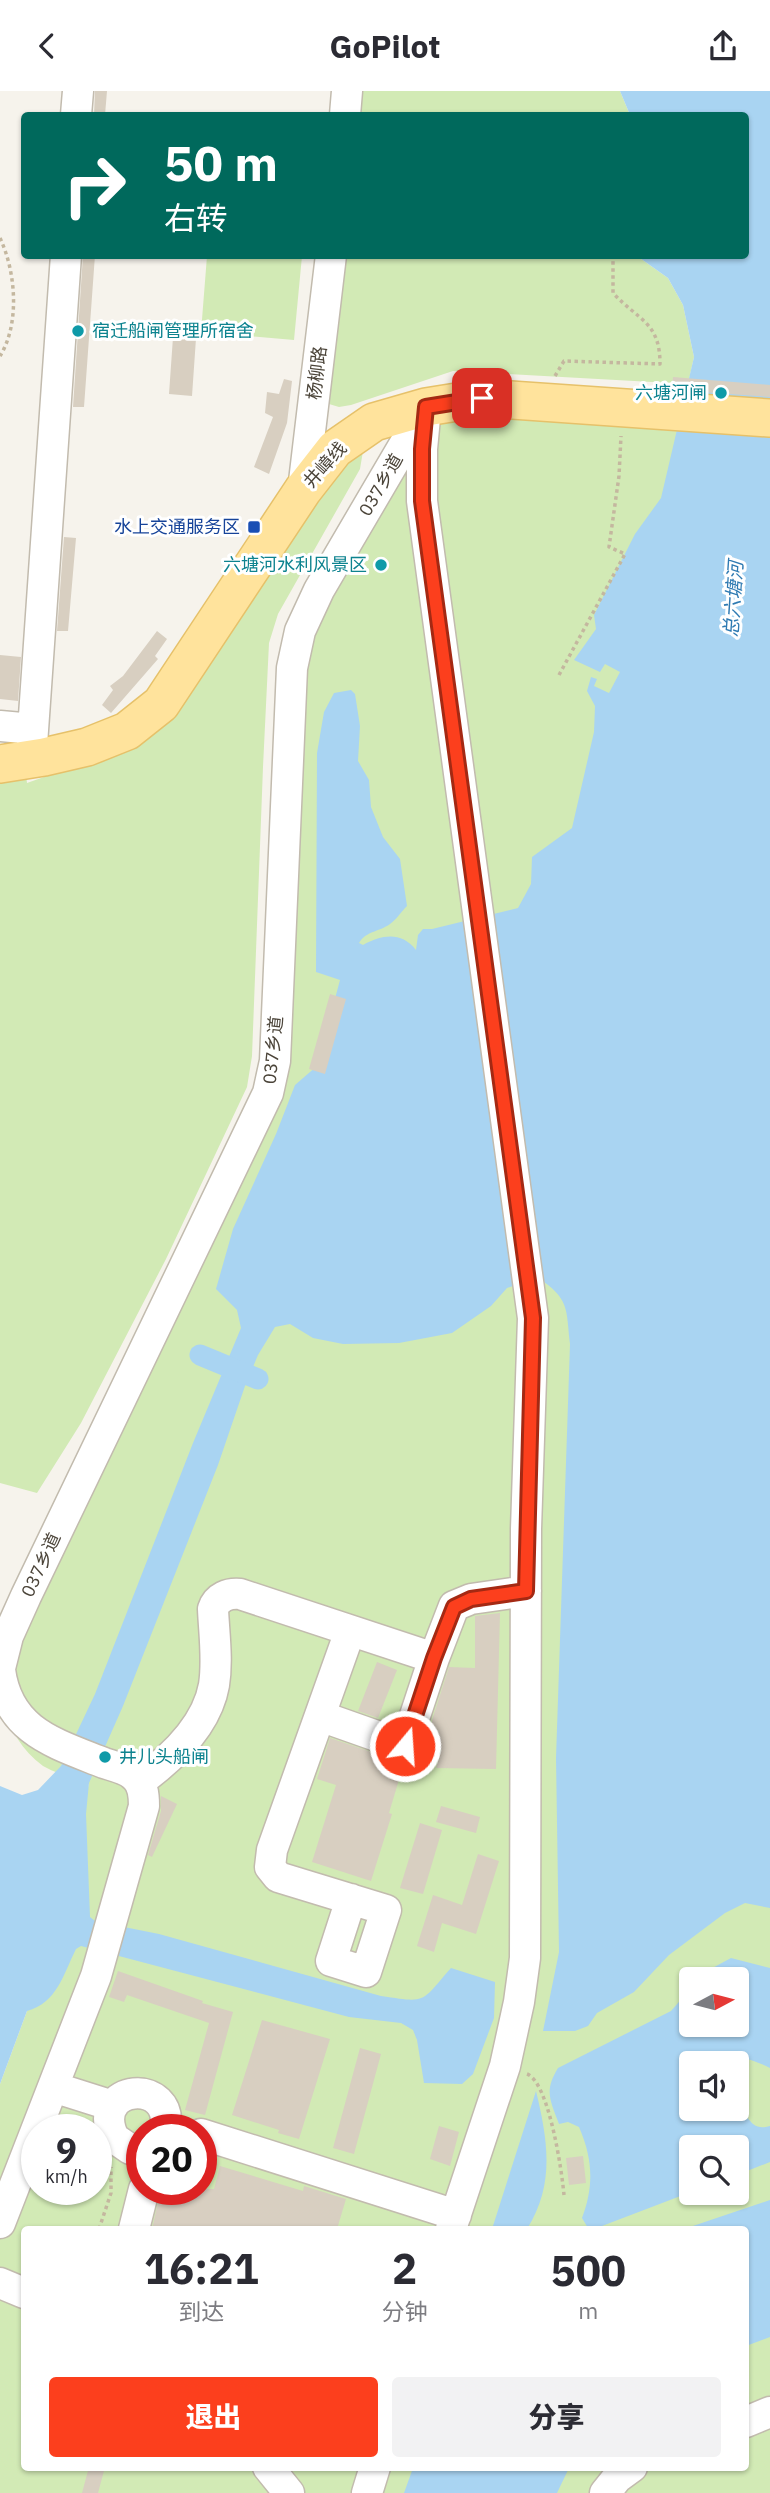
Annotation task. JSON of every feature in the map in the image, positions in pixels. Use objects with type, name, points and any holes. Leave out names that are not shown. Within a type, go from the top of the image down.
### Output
[{"type":"main road","name":"井嶂线","points":[[22,751],[87,747],[127,731],[162,704],[303,490],[335,449],[374,422],[426,407],[482,398],[770,418]]},
{"type":"street","points":[[76,112],[78,91]]},
{"type":"street","points":[[345,112],[347,91]]},
{"type":"street","points":[[22,751],[66,259]]},
{"type":"street","name":"杨柳路","points":[[303,490],[331,259]]},
{"type":"street","points":[[217,2140],[454,2222],[505,2066],[519,2002],[525,1958],[526,1591],[533,1318],[422,501],[422,449],[426,407]]},
{"type":"street","name":"037乡道","points":[[133,1777],[40,1736],[24,1723],[10,1704],[2,1688],[0,1669],[8,1636],[26,1596],[268,1093],[275,1061],[292,668],[300,631],[319,590],[426,407]]},
{"type":"street","points":[[0,726],[22,751]]},
{"type":"street","points":[[320,1716],[405,1746],[454,1607],[471,1599],[526,1591]]},
{"type":"street","points":[[0,2223],[102,1955],[144,1806],[144,1793],[133,1777],[175,1753],[202,1715],[214,1686],[213,1609],[219,1599],[240,1594],[434,1658]]},
{"type":"street","points":[[350,1630],[272,1850],[270,1867],[278,1877],[351,1899]]},
{"type":"street","points":[[53,2087],[113,2106]]},
{"type":"street","points":[[126,2146],[114,2138],[108,2119],[113,2106],[124,2095],[134,2092],[154,2097],[166,2114]]},
{"type":"street","points":[[135,2226],[140,2205]]},
{"type":"street","points":[[0,2283],[21,2292]]},
{"type":"street","points":[[749,2421],[770,2412]]},
{"type":"street","points":[[271,2471],[289,2493]]},
{"type":"street","points":[[367,2493],[374,2471]]},
{"type":"street","points":[[605,2493],[627,2471]]},
{"type":"path","points":[[0,239],[9,268],[13,295],[11,323],[5,348],[0,356]]},
{"type":"path","points":[[539,402],[564,361],[660,364],[660,347],[652,328],[613,293],[613,259]]},
{"type":"path","points":[[559,675],[625,554],[609,547],[619,477],[623,407]]},
{"type":"path","points":[[505,2066],[533,2076],[538,2083],[560,2154],[564,2195]]},
{"type":"path","points":[[100,2226],[107,2205]]},
{"type":"green space","points":[[356,91],[620,91],[629,112],[353,112]]},
{"type":"green space","points":[[207,259],[302,259],[294,340],[201,332]]},
{"type":"green space","points":[[338,259],[641,259],[668,278],[683,305],[694,357],[688,384],[453,371],[351,405],[339,407],[329,404],[324,395]]},
{"type":"green space","points":[[479,412],[770,429],[770,2493],[0,2493],[0,2084],[27,2011],[89,1784],[43,1766],[18,1739],[10,1725],[2,1692],[0,1635],[251,1108],[260,1061],[277,675],[289,627],[388,443],[440,420]]},
{"type":"green space","points":[[363,451],[360,469],[278,614],[269,643],[252,1056],[247,1087],[166,1259],[81,1423],[37,1493],[0,1483],[0,773],[26,774],[27,783],[75,766],[116,747],[335,464]]},
{"type":"water","name":"总六塘河","points":[[620,91],[770,91],[770,1908],[745,1903],[725,1913],[669,1955],[634,1992],[597,2013],[588,2026],[575,2031],[543,2031],[559,1952],[556,1758],[570,1344],[564,1305],[556,1292],[537,1277],[507,1288],[491,1306],[452,1333],[399,1343],[343,1344],[313,1338],[290,1324],[275,1327],[258,1355],[245,1386],[218,1465],[123,1706],[89,1783],[86,1814],[90,1917],[100,1925],[114,1925],[159,1934],[381,1996],[407,2000],[422,1998],[428,1994],[451,1968],[495,1982],[494,2018],[473,2074],[462,2084],[424,2083],[417,2040],[413,2030],[401,2023],[349,2017],[81,1946],[76,1949],[52,1995],[45,2002],[27,2011],[0,2084],[0,1786],[22,1795],[38,1790],[61,1766],[95,1694],[241,1328],[237,1310],[216,1289],[233,1229],[295,1085],[317,1066],[340,980],[316,972],[317,753],[324,712],[334,693],[351,690],[355,694],[360,726],[358,761],[369,780],[371,807],[383,837],[400,859],[407,906],[390,924],[362,939],[359,943],[363,945],[384,937],[398,937],[416,950],[418,935],[423,929],[518,908],[531,884],[532,857],[572,828],[594,732],[595,706],[587,691],[591,677],[597,679],[594,686],[609,693],[620,672],[605,664],[600,672],[574,660],[596,629],[594,615],[635,534],[661,498],[694,357],[683,305],[668,278],[641,259],[749,259],[749,112],[629,112]]},
{"type":"water","points":[[731,1958],[770,1968],[770,2068],[749,2059],[749,2051],[679,2051],[679,2121],[749,2120],[758,2127],[770,2126],[770,2162],[749,2170],[749,2135],[679,2135],[679,2197],[602,2226],[587,2226],[582,2218],[590,2184],[587,2150],[579,2127],[568,2122],[559,2124],[550,2096],[551,2083],[558,2068],[671,2011],[679,2002],[679,2037],[749,2037],[749,1967],[714,1967]]},
{"type":"water","points":[[536,2091],[544,2127],[547,2162],[542,2195],[529,2226],[493,2226]]},
{"type":"water","points":[[770,2200],[770,2337],[749,2345],[749,2226],[693,2226]]},
{"type":"water","points":[[412,2471],[568,2471],[557,2493],[404,2493]]},
{"type":"building","points":[[95,91],[107,91],[105,112],[94,112]]},
{"type":"building","points":[[83,259],[95,259],[84,407],[73,407]]},
{"type":"building","points":[[174,323],[197,324],[192,396],[169,394]]},
{"type":"building","points":[[673,377],[770,385],[770,397],[672,390]]},
{"type":"building","points":[[284,379],[292,381],[287,423],[269,474],[254,467],[273,417],[265,413],[267,392],[279,394]]},
{"type":"building","points":[[64,537],[76,538],[68,631],[57,631]]},
{"type":"building","points":[[157,631],[167,639],[155,656],[158,659],[111,713],[102,705],[113,690],[110,686],[123,676]]},
{"type":"building","points":[[0,655],[21,657],[18,701],[0,699]]},
{"type":"building","points":[[330,994],[346,999],[325,1074],[309,1069]]},
{"type":"building","points":[[500,1613],[496,1769],[436,1768],[441,1749],[432,1746],[432,1720],[449,1667],[475,1668],[475,1616]]},
{"type":"building","points":[[377,1662],[397,1670],[378,1718],[358,1711]]},
{"type":"building","points":[[330,1738],[404,1763],[389,1813],[392,1814],[371,1881],[312,1862],[336,1785],[317,1779]]},
{"type":"building","points":[[161,1796],[177,1804],[152,1857],[148,1855],[161,1811]]},
{"type":"building","points":[[441,1806],[480,1817],[476,1833],[436,1822]]},
{"type":"building","points":[[420,1823],[442,1830],[423,1894],[400,1888]]},
{"type":"building","points":[[478,1854],[499,1861],[476,1934],[442,1923],[434,1952],[417,1946],[433,1895],[462,1905]]},
{"type":"building","points":[[118,1971],[233,2012],[205,2114],[185,2110],[209,2023],[127,1995],[124,2002],[109,1997]]},
{"type":"building","points":[[262,2020],[330,2039],[299,2139],[232,2115]]},
{"type":"building","points":[[360,2048],[381,2054],[354,2154],[333,2148]]},
{"type":"building","points":[[439,2126],[459,2132],[450,2166],[430,2159]]},
{"type":"building","points":[[583,2156],[586,2183],[569,2185],[566,2158]]},
{"type":"building","points":[[220,2166],[303,2191],[304,2186],[346,2199],[338,2226],[153,2226],[157,2205],[217,2205],[217,2178]]},
{"type":"building","points":[[88,2471],[104,2471],[98,2493],[82,2493]]},
{"type":"waterway","points":[[200,1355],[258,1379]]},
{"type":"place","name":"宿迁船闸管理所宿舍","points":[[78,331]]},
{"type":"place","name":"六塘河闸","points":[[721,393]]},
{"type":"place","name":"水上交通服务区","points":[[254,527]]},
{"type":"place","name":"六塘河水利风景区","points":[[381,565]]},
{"type":"place","name":"井儿头船闸","points":[[105,1757]]},
{"type":"route","points":[[405,1746],[454,1607],[471,1599],[526,1591],[533,1318],[422,501],[422,449],[426,407],[482,398]]}]
